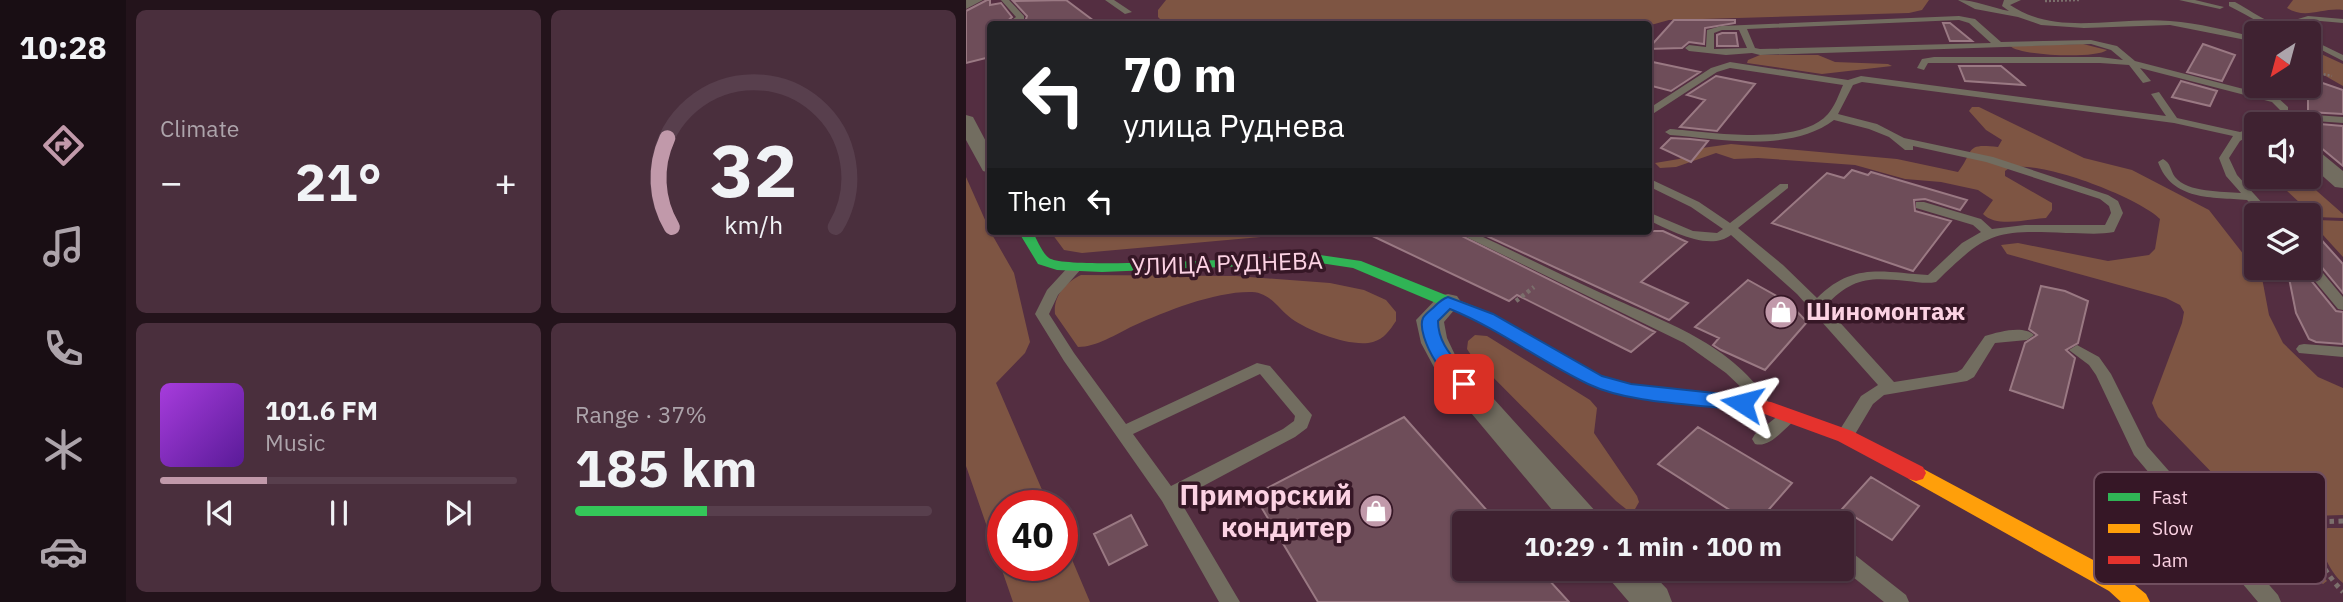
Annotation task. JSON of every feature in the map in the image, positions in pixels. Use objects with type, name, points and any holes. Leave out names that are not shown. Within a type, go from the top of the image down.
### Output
[{"type":"street","points":[[966,5],[976,0]]},
{"type":"street","points":[[966,121],[987,161]]},
{"type":"street","points":[[2321,163],[2343,182]]},
{"type":"street","name":"УЛИЦА РУДНЕВА","points":[[1027,235],[1043,261],[1075,268],[1320,259],[1356,264],[1487,318],[1596,380],[1631,390],[1719,399],[1764,407],[1846,436],[1950,489],[2094,571]]},
{"type":"street","points":[[1448,302],[1430,320],[1434,345],[1446,364],[1574,511]]},
{"type":"street","points":[[1635,581],[1653,602]]},
{"type":"street","name":"УЛИЦА РУДНЕВА","points":[[2117,584],[2138,602]]},
{"type":"lane","points":[[1005,0],[1021,18],[1016,21]]},
{"type":"lane","points":[[1110,0],[1128,12]]},
{"type":"lane","points":[[1962,0],[1978,7],[2049,24],[2168,23],[2244,38]]},
{"type":"lane","points":[[2017,0],[2007,2],[2006,6],[2018,16]]},
{"type":"lane","points":[[2183,0],[2220,7]]},
{"type":"lane","points":[[2232,4],[2266,21]]},
{"type":"lane","points":[[1710,48],[1710,32],[1713,29],[1959,18],[1972,21],[2015,60]]},
{"type":"lane","points":[[2296,21],[2302,18],[2343,21]]},
{"type":"lane","points":[[1742,27],[1752,50]]},
{"type":"lane","points":[[1689,48],[1710,48],[1716,53],[1730,54],[1752,50],[1760,52],[2091,42],[2115,48],[2146,80]]},
{"type":"lane","points":[[2321,47],[2343,58]]},
{"type":"lane","points":[[1921,68],[1925,61],[2132,63],[2275,100],[2285,109],[2283,112]]},
{"type":"lane","points":[[1652,111],[1714,70],[1730,65],[1849,83]]},
{"type":"lane","points":[[1670,132],[1770,136],[1819,126],[1831,116],[1849,83],[1854,79],[1861,79],[2174,120],[2241,135]]},
{"type":"lane","points":[[2155,94],[2174,120]]},
{"type":"lane","points":[[1818,305],[1828,293],[1856,274],[1931,279],[1968,245],[1990,234],[2014,229],[2110,229],[2117,213],[2114,204],[2104,197],[1989,159],[1907,145],[1877,127],[1831,116]]},
{"type":"lane","points":[[2321,121],[2343,120]]},
{"type":"lane","points":[[2244,134],[2229,145],[2224,158],[2232,176],[2256,203]]},
{"type":"lane","points":[[2163,162],[2169,178],[2184,187],[2202,192],[2251,197]]},
{"type":"lane","points":[[1652,183],[1699,207],[1732,229],[1818,305],[1889,387]]},
{"type":"lane","points":[[1652,217],[1691,235],[1720,237],[1784,186]]},
{"type":"lane","points":[[1920,205],[1977,222],[1990,234]]},
{"type":"lane","points":[[1468,235],[1693,343],[1742,377],[1754,389],[1764,407]]},
{"type":"lane","points":[[1075,268],[1052,293],[1042,314],[1069,357],[1168,496],[1230,602]]},
{"type":"lane","points":[[2321,280],[2343,306]]},
{"type":"lane","points":[[1846,436],[1867,400],[1880,390],[1961,377],[1968,373],[1990,340],[2010,335],[2028,335]]},
{"type":"lane","points":[[2304,349],[2343,352]]},
{"type":"lane","points":[[2077,350],[2094,361],[2103,374],[2140,450],[2159,472]]},
{"type":"lane","points":[[1123,432],[1256,368],[1265,370],[1304,415],[1301,424],[1289,433],[1168,496]]},
{"type":"lane","points":[[1761,439],[1790,415]]},
{"type":"lane","points":[[1854,566],[1899,602]]},
{"type":"lane","points":[[2255,584],[2271,602]]},
{"type":"path","points":[[2321,74],[2343,79]]},
{"type":"path","points":[[1487,318],[1552,275]]},
{"type":"path","points":[[2326,574],[2343,592]]},
{"type":"shaded area","points":[[1166,0],[1929,0],[1922,10],[1909,13],[1669,20],[1652,25],[1652,21],[1162,21],[1158,17],[1158,10]]},
{"type":"shaded area","points":[[2293,0],[2343,0],[2343,10],[2301,13],[2287,8]]},
{"type":"shaded area","points":[[2083,44],[2107,50],[2089,55],[2058,55],[2028,52],[2010,46]]},
{"type":"shaded area","points":[[2321,54],[2343,64],[2343,86],[2321,73]]},
{"type":"shaded area","points":[[1760,55],[1818,55],[1835,62],[1892,66],[1822,74],[1747,63]]},
{"type":"shaded area","points":[[1972,107],[1979,107],[2084,158],[2132,170],[2209,210],[2244,255],[2244,280],[2262,280],[2269,315],[2283,343],[2318,377],[2343,388],[2343,515],[2326,516],[2326,472],[2211,472],[2158,417],[2152,403],[2182,323],[2184,312],[2180,305],[2166,298],[2007,254],[2001,245],[2018,243],[2108,261],[2149,255],[2155,249],[2160,219],[2130,200],[2083,180],[2036,168],[2017,167],[2005,171],[2005,176],[2052,203],[2052,210],[2046,218],[2004,222],[1983,214],[1993,200],[1978,190],[1941,182],[1905,179],[1855,165],[1758,158],[1734,159],[1716,153],[1676,167],[1660,168],[1655,163],[1679,159],[1702,148],[1731,144],[1897,159],[1958,172],[1975,147],[1998,147],[2002,140],[1986,130],[1969,111]]},
{"type":"shaded area","points":[[966,177],[987,224],[987,235],[992,235],[1014,273],[1030,342],[1025,353],[996,383],[1042,490],[987,490],[987,527],[966,466]]},
{"type":"shaded area","points":[[2285,189],[2315,189],[2343,214],[2343,218],[2321,217],[2321,203],[2300,203]]},
{"type":"shaded area","points":[[2321,220],[2343,221],[2343,257],[2321,233]]},
{"type":"shaded area","points":[[1053,235],[1284,235],[1082,253],[1064,250]]},
{"type":"shaded area","points":[[1081,275],[1236,276],[1330,283],[1364,290],[1386,300],[1396,312],[1396,321],[1377,341],[1354,343],[1300,324],[1264,295],[1238,293],[1176,308],[1099,342],[1078,347],[1055,314],[1055,307],[1062,290]]},
{"type":"shaded area","points":[[1475,335],[1487,336],[1590,400],[1597,408],[1594,433],[1637,496],[1639,502],[1635,509],[1626,509],[1616,501],[1471,355],[1467,349],[1468,341]]},
{"type":"shaded area","points":[[2343,528],[2343,583],[2326,558],[2326,529]]},
{"type":"shaded area","points":[[1078,574],[1090,602],[1013,602],[1006,581],[1078,581]]},
{"type":"building","points":[[990,0],[990,5],[1001,3],[1012,17],[1007,21],[987,21],[987,58],[966,63],[966,11]]},
{"type":"building","points":[[1066,0],[1094,21],[1025,21],[1027,16],[1013,1]]},
{"type":"building","points":[[1674,20],[1735,20],[1735,23],[1705,28],[1704,44],[1689,42],[1682,48],[1652,49],[1652,45]]},
{"type":"building","points":[[1943,23],[1950,23],[1972,41],[1950,41]]},
{"type":"building","points":[[1736,33],[1738,46],[1717,46],[1717,35]]},
{"type":"building","points":[[2203,44],[2235,55],[2222,81],[2187,72]]},
{"type":"building","points":[[1652,62],[1700,72],[1671,91],[1652,86]]},
{"type":"building","points":[[1959,66],[2001,66],[2024,85],[1965,81]]},
{"type":"building","points":[[1716,76],[1755,84],[1717,131],[1680,127],[1705,100],[1687,95]]},
{"type":"building","points":[[2181,81],[2217,91],[2210,106],[2172,97]]},
{"type":"building","points":[[2321,82],[2343,90],[2343,114],[2308,112],[2308,98],[2321,98]]},
{"type":"building","points":[[2321,124],[2343,126],[2343,166],[2321,148]]},
{"type":"building","points":[[1671,138],[1708,141],[1691,162],[1661,148]]},
{"type":"building","points":[[1852,170],[1868,175],[1871,172],[1967,200],[1960,210],[1925,199],[1914,200],[1915,211],[1951,221],[1913,271],[1772,223],[1827,173],[1844,178]]},
{"type":"building","points":[[1652,231],[1663,231],[1687,242],[1641,282],[1688,303],[1669,320],[1485,235],[1652,235]]},
{"type":"building","points":[[1370,235],[1460,235],[1655,332],[1631,352],[1517,295],[1509,301]]},
{"type":"building","points":[[2321,239],[2343,264],[2343,293],[2321,266]]},
{"type":"building","points":[[1748,280],[1789,303],[1807,322],[1765,370],[1721,350],[1713,345],[1719,338],[1695,327]]},
{"type":"building","points":[[2289,280],[2311,280],[2336,311],[2343,312],[2343,344],[2309,339],[2296,313]]},
{"type":"building","points":[[2041,286],[2065,291],[2088,301],[2078,343],[2066,350],[2075,358],[2063,408],[2010,390],[2025,343],[2037,335],[2029,329]]},
{"type":"building","name":"Приморский кондитер","points":[[1404,417],[1487,511],[1452,511],[1452,581],[1550,581],[1569,602],[1318,602],[1254,495]]},
{"type":"building","points":[[1698,427],[1792,483],[1768,511],[1731,511],[1658,464]]},
{"type":"building","points":[[1871,477],[1919,506],[1892,540],[1854,516],[1854,511],[1842,509]]},
{"type":"building","points":[[1131,515],[1147,545],[1109,565],[1094,534]]},
{"type":"traffic: fast","points":[[1027,235],[1043,261],[1057,266],[1102,268],[1320,259],[1356,264],[1487,318],[1596,380],[1631,390],[1676,395]]},
{"type":"traffic: slow","points":[[1916,473],[2094,571]]},
{"type":"traffic: slow","points":[[2117,584],[2138,602]]},
{"type":"traffic: jam","points":[[1676,395],[1764,407],[1845,436],[1916,473]]},
{"type":"place","name":"Шиномонтаж","points":[[1781,312]]},
{"type":"place","name":"Приморский кондитер","points":[[1376,511]]},
{"type":"route","points":[[1464,384],[1446,364],[1430,333],[1430,320],[1448,302],[1487,318],[1596,380],[1631,390],[1742,403]]}]
